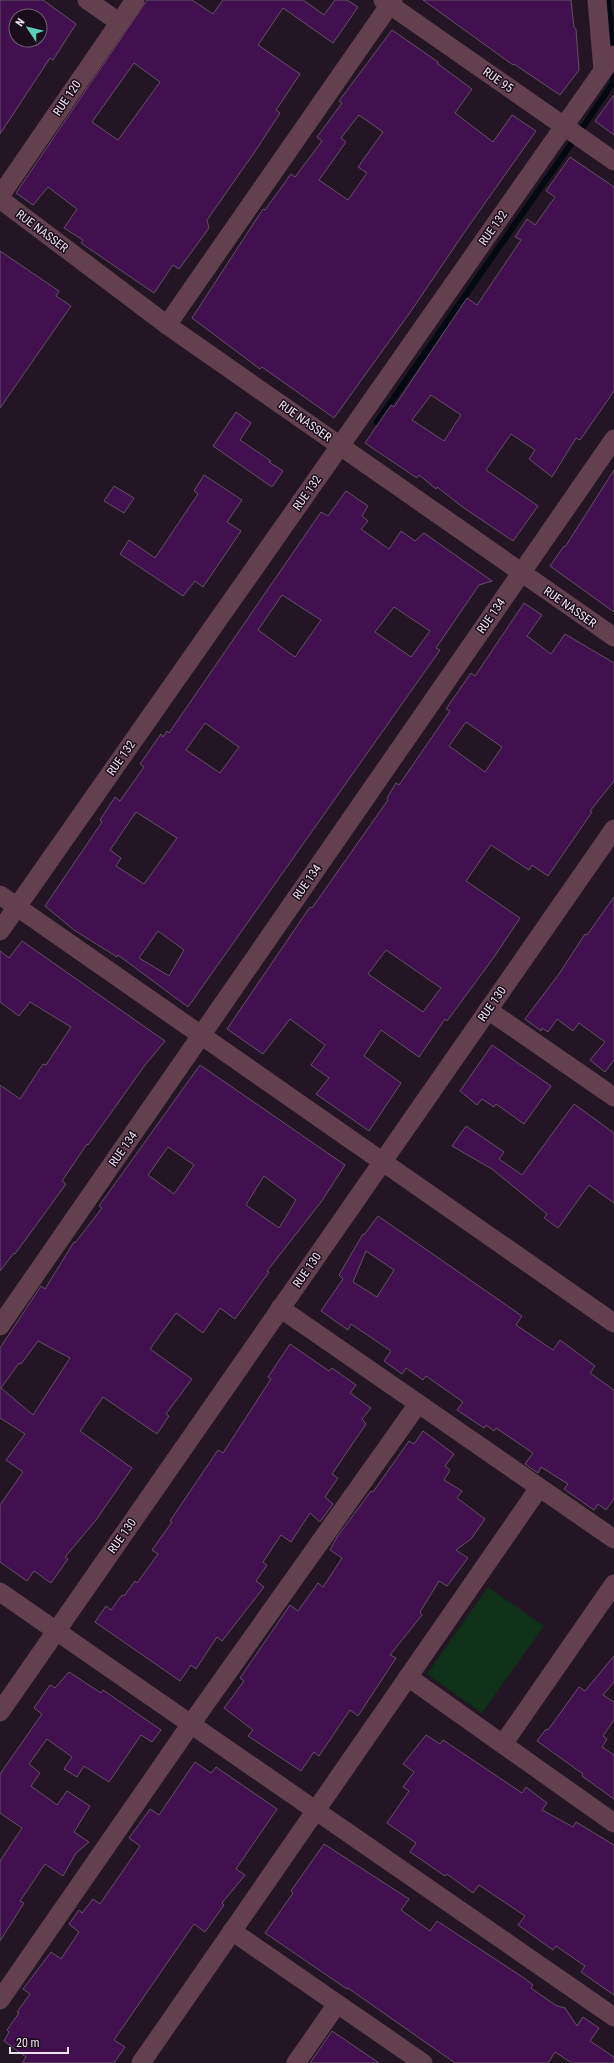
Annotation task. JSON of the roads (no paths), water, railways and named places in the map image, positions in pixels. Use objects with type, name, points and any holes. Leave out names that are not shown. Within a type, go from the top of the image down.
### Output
[{"type":"street","points":[[87,0],[119,22]]},
{"type":"street","name":"RUE 120","points":[[0,198],[135,0]]},
{"type":"street","points":[[596,0],[609,63]]},
{"type":"street","points":[[167,325],[388,2]]},
{"type":"street","name":"RUE 95","points":[[388,2],[614,161]]},
{"type":"street","name":"RUE 132","points":[[0,931],[609,63]]},
{"type":"street","name":"RUE NASSER","points":[[0,198],[167,325],[614,637]]},
{"type":"street","name":"RUE 134","points":[[0,1326],[614,439]]},
{"type":"street","name":"RUE 130","points":[[0,1712],[614,829]]},
{"type":"street","points":[[0,895],[614,1323]]},
{"type":"street","points":[[488,1010],[614,1097]]},
{"type":"street","points":[[280,1308],[614,1540]]},
{"type":"street","points":[[0,2000],[191,1724],[418,1404]]},
{"type":"street","points":[[140,2063],[539,1488]]},
{"type":"street","points":[[503,1744],[614,1584]]},
{"type":"street","points":[[0,1592],[614,2017]]},
{"type":"street","points":[[408,1677],[614,1823]]},
{"type":"street","points":[[232,1931],[423,2063]]},
{"type":"street","points":[[296,2063],[337,2004]]},
{"type":"waterway","points":[[608,0],[614,53]]},
{"type":"waterway","points":[[377,422],[585,124],[612,84],[614,77]]}]
